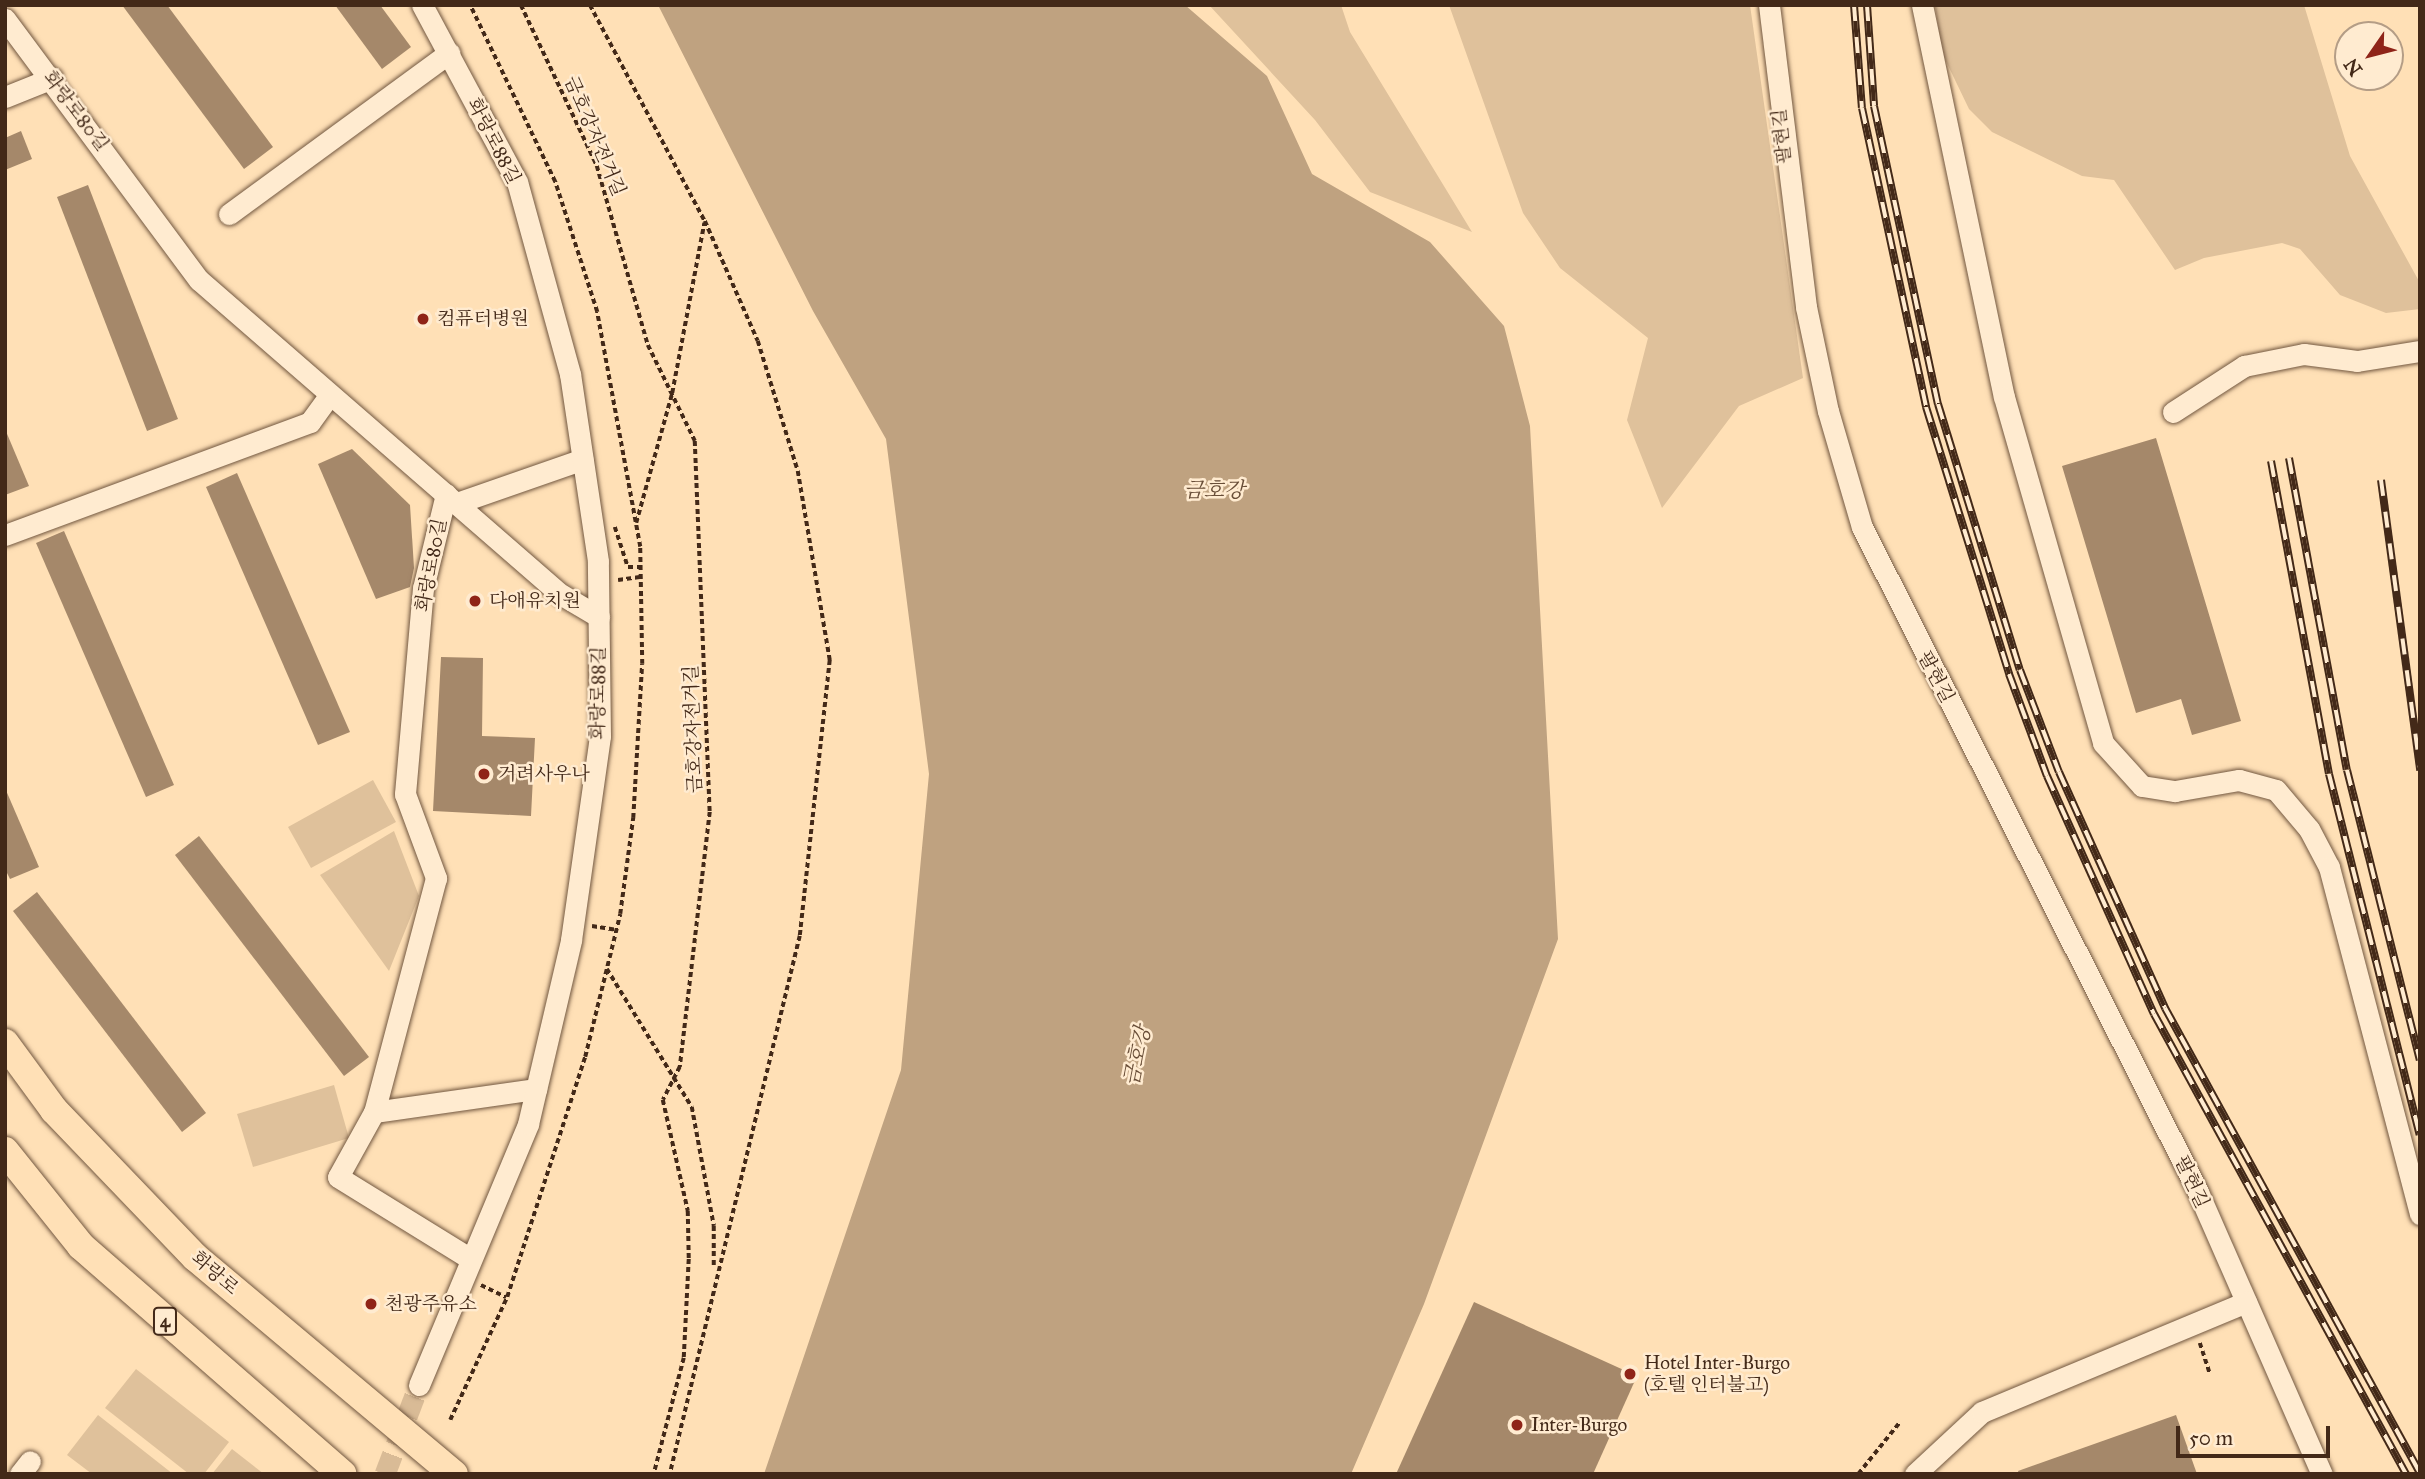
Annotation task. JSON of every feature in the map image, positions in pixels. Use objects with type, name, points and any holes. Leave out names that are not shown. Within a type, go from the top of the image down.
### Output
[{"type":"main road","name":"화랑로","points":[[5,1043],[54,1110],[195,1257],[454,1474]]},
{"type":"main road","name":"4","points":[[5,1151],[81,1246],[342,1474]]},
{"type":"street","name":"화랑로80길","points":[[21,5],[5,19],[52,78],[199,280],[329,396],[451,499],[423,588],[405,794],[436,878],[374,1112],[338,1177],[467,1268]]},
{"type":"street","name":"화랑로88길","points":[[419,1385],[528,1124],[536,1090],[571,940],[598,750],[599,617],[598,561],[570,374],[517,182],[422,5]]},
{"type":"street","name":"팔현길","points":[[1769,5],[1806,307],[1828,411],[1862,527],[2198,1192],[2322,1474]]},
{"type":"street","points":[[1922,5],[2004,397],[2103,743],[2142,786],[2175,790],[2239,780],[2276,790],[2309,829],[2329,867],[2420,1214]]},
{"type":"street","points":[[229,214],[449,53]]},
{"type":"street","points":[[5,97],[52,78]]},
{"type":"street","points":[[2173,412],[2244,366],[2304,354],[2357,361],[2420,351]]},
{"type":"street","points":[[5,535],[310,422],[329,396]]},
{"type":"street","points":[[451,499],[583,459]]},
{"type":"street","points":[[451,499],[562,595],[599,617]]},
{"type":"street","points":[[374,1112],[536,1090]]},
{"type":"street","points":[[1915,1474],[1982,1412],[2246,1302]]},
{"type":"path","name":"금호강자전거길","points":[[521,5],[597,166],[648,345],[695,441],[710,812],[688,1012],[673,1080],[663,1100],[688,1212],[688,1314],[684,1358],[654,1474]]},
{"type":"path","points":[[590,5],[705,221],[758,341],[782,409],[820,580],[830,660],[800,936],[714,1273],[670,1474]]},
{"type":"path","points":[[636,525],[672,393],[705,221]]},
{"type":"path","points":[[606,968],[692,1107],[702,1145],[714,1226],[714,1273]]},
{"type":"path","points":[[467,1268],[506,1297]]},
{"type":"path","points":[[1858,1474],[1900,1422]]},
{"type":"shaded area","points":[[1209,5],[1341,5],[1350,32],[1472,232],[1370,192],[1315,120]]},
{"type":"shaded area","points":[[1449,5],[1750,5],[1803,378],[1739,406],[1662,508],[1627,420],[1648,338],[1560,268],[1523,213]]},
{"type":"shaded area","points":[[1935,5],[2304,5],[2350,156],[2420,283],[2420,309],[2386,313],[2340,295],[2300,249],[2282,243],[2204,258],[2175,270],[2114,180],[2082,176],[1992,132],[1969,109],[1942,53]]},
{"type":"shaded area","points":[[373,780],[396,822],[311,868],[288,827]]},
{"type":"shaded area","points":[[394,831],[419,896],[389,971],[320,875]]},
{"type":"shaded area","points":[[334,1085],[349,1138],[253,1167],[237,1114]]},
{"type":"shaded area","points":[[136,1369],[229,1442],[204,1474],[189,1474],[105,1408]]},
{"type":"shaded area","points":[[98,1415],[173,1474],[92,1474],[67,1455]]},
{"type":"shaded area","points":[[232,1449],[264,1474],[212,1474]]},
{"type":"water","name":"금호강","points":[[658,5],[1185,5],[1267,76],[1312,174],[1430,242],[1504,326],[1530,426],[1558,939],[1424,1304],[1351,1474],[764,1474],[901,1070],[929,774],[886,439],[813,311]]},
{"type":"building","points":[[122,5],[167,5],[273,147],[244,169]]},
{"type":"building","points":[[335,5],[380,5],[411,47],[382,69]]},
{"type":"building","points":[[21,131],[32,159],[5,170],[5,138]]},
{"type":"building","points":[[88,185],[178,419],[147,431],[57,197]]},
{"type":"building","points":[[5,429],[29,486],[5,495]]},
{"type":"building","points":[[2156,438],[2241,721],[2192,735],[2181,699],[2136,713],[2062,466]]},
{"type":"building","points":[[352,449],[410,505],[414,568],[410,587],[376,599],[318,464]]},
{"type":"building","points":[[237,473],[350,732],[318,745],[206,487]]},
{"type":"building","points":[[64,531],[174,785],[146,797],[36,543]]},
{"type":"building","name":"거려사우나","points":[[441,657],[483,658],[482,736],[535,738],[531,816],[433,811]]},
{"type":"building","points":[[5,788],[39,867],[10,879],[5,869]]},
{"type":"building","points":[[199,836],[369,1057],[344,1076],[175,855]]},
{"type":"building","points":[[37,892],[206,1113],[182,1132],[13,911]]},
{"type":"building","name":"Inter-Burgo","points":[[1474,1302],[1637,1376],[1593,1474],[1396,1474]]},
{"type":"building","points":[[2176,1415],[2197,1474],[2019,1474],[2018,1471]]},
{"type":"tunnel","points":[[385,1474],[419,1385]]},
{"type":"railway","points":[[1854,5],[1862,108],[1926,407],[2009,674],[2047,776],[2154,1014],[2406,1474]]},
{"type":"railway","points":[[1867,5],[1874,106],[1938,404],[2020,670],[2059,772],[2165,1008],[2420,1473]]},
{"type":"railway","points":[[2289,458],[2347,770],[2420,1060]]},
{"type":"railway","points":[[2271,461],[2329,774],[2420,1135]]},
{"type":"railway","points":[[2381,480],[2420,770]]},
{"type":"place","name":"컴퓨터병원","points":[[423,319]]},
{"type":"place","name":"다애유치원","points":[[475,601]]},
{"type":"place","name":"거려사우나","points":[[484,774]]},
{"type":"place","name":"천광주유소","points":[[371,1304]]},
{"type":"place","name":"Hotel Inter-Burgo (호텔 인터불고)","points":[[1630,1374]]},
{"type":"place","name":"Inter-Burgo","points":[[1517,1425]]}]
